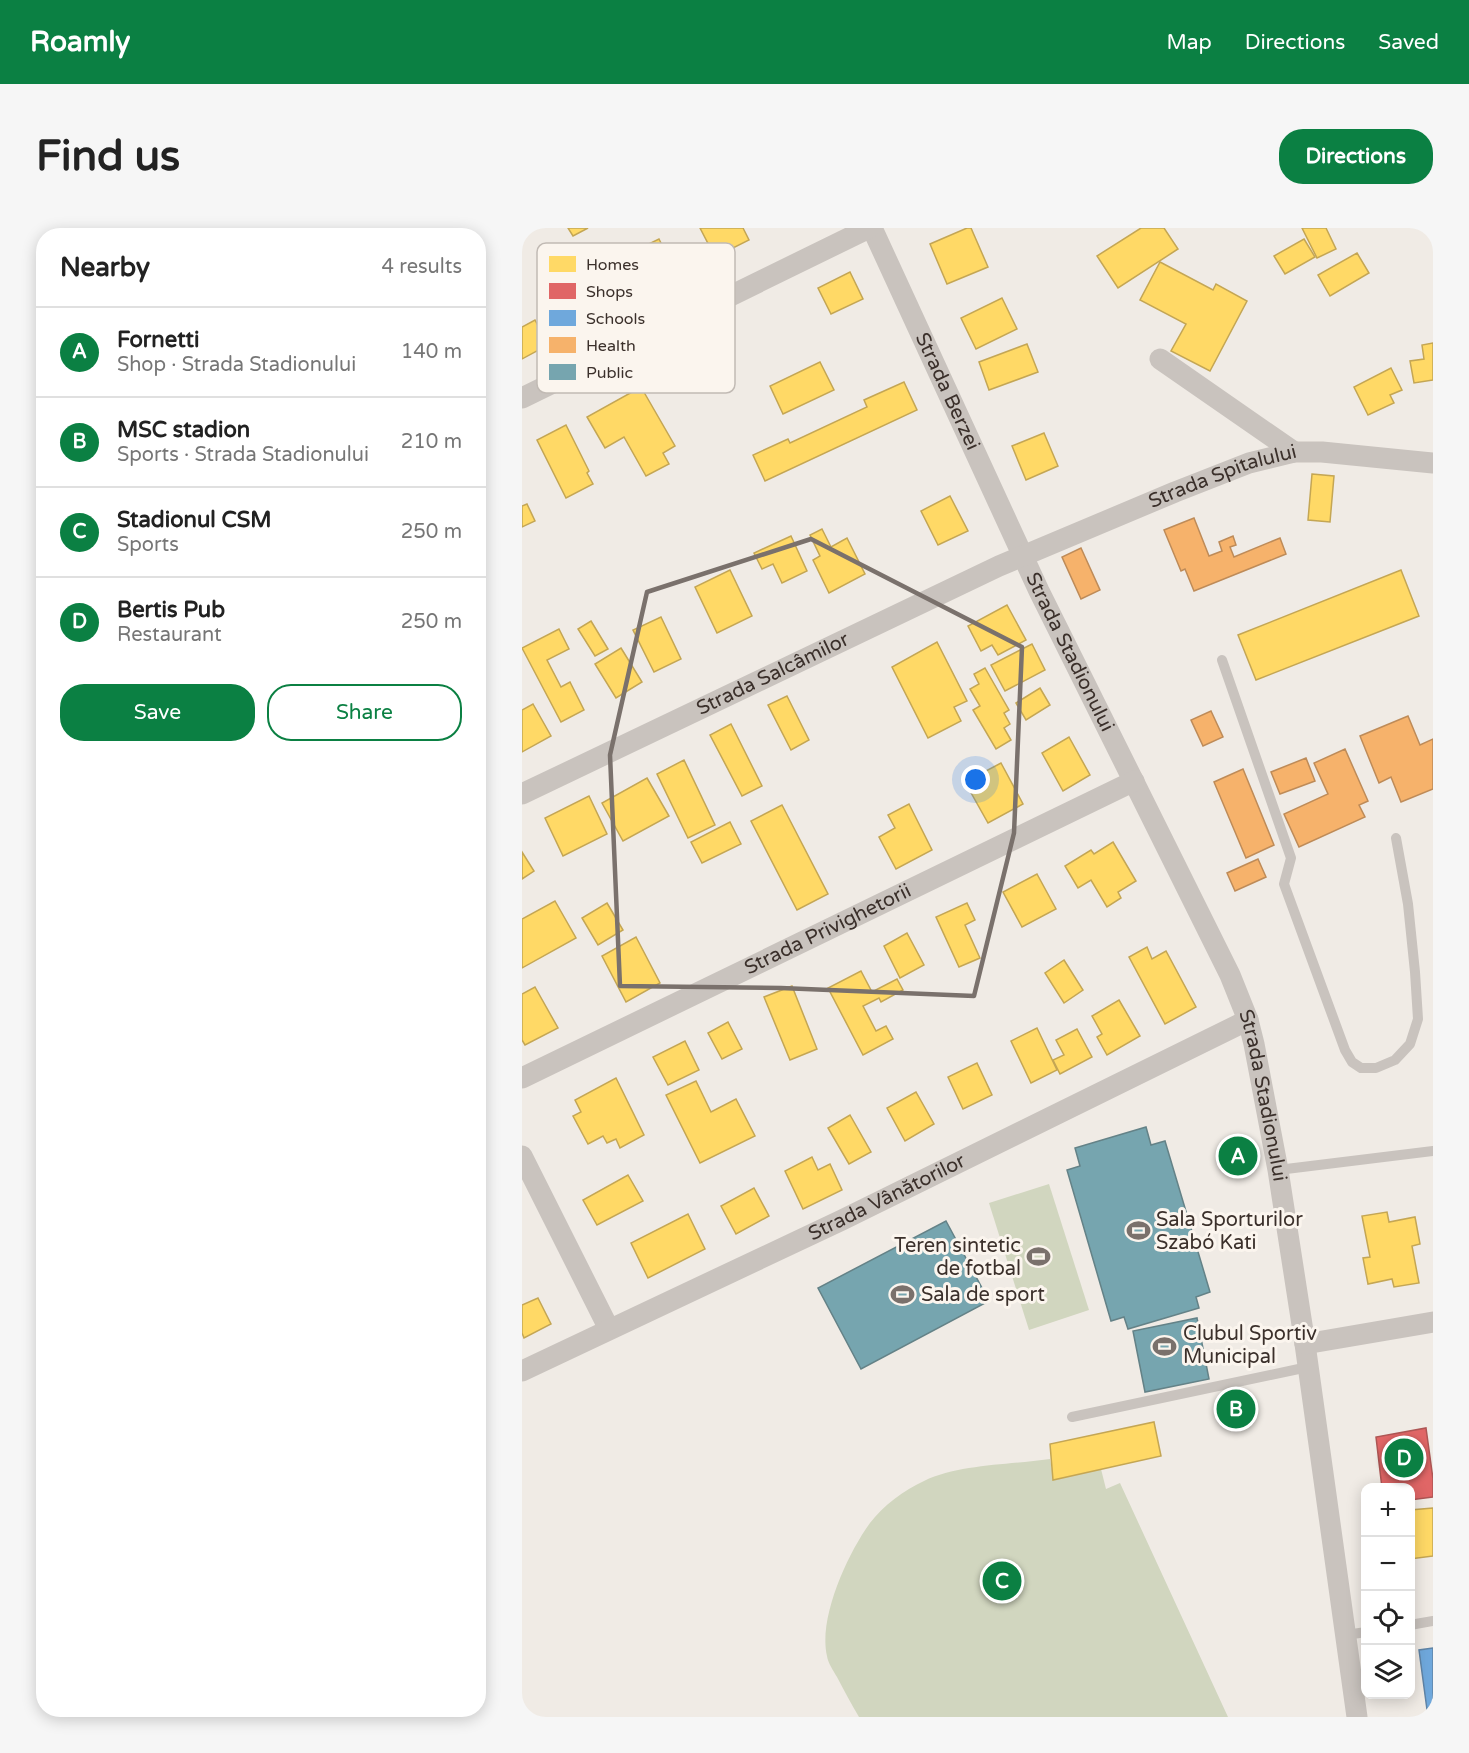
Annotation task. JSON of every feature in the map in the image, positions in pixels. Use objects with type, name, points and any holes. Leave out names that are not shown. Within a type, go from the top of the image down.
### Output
[{"type":"street","points":[[735,294],[870,228]]},
{"type":"street","name":"Strada Berzei","points":[[870,228],[1023,556]]},
{"type":"street","points":[[1160,359],[1294,452]]},
{"type":"street","points":[[522,398],[537,391]]},
{"type":"street","name":"Strada Spitalului","points":[[1023,556],[1249,463],[1294,452],[1322,452],[1433,463]]},
{"type":"street","name":"Strada Stadionului","points":[[1023,556],[1230,975],[1248,1020],[1278,1170],[1308,1367],[1356,1633],[1357,1717]]},
{"type":"street","name":"Strada Salcâmilor","points":[[522,794],[1023,556]]},
{"type":"street","name":"Strada Privighetorii","points":[[522,1078],[1134,781]]},
{"type":"street","name":"Strada Vânătorilor","points":[[522,1371],[842,1220],[1248,1020]]},
{"type":"street","points":[[522,1156],[609,1329]]},
{"type":"street","points":[[1305,1344],[1433,1322]]},
{"type":"lane","points":[[1222,660],[1291,858],[1284,884],[1345,1050],[1352,1062],[1361,1068],[1376,1068],[1395,1060],[1410,1044],[1418,1019],[1410,927],[1396,838]]},
{"type":"lane","points":[[1278,1170],[1433,1151]]},
{"type":"lane","points":[[1072,1417],[1308,1367]]},
{"type":"lane","points":[[1415,1624],[1433,1621]]},
{"type":"highlighted area","points":[[811,539],[1022,647],[1014,833],[974,996],[781,988],[620,986],[610,755],[647,592]]},
{"type":"green space","name":"Teren sintetic de fotbal","points":[[1049,1184],[1089,1310],[1029,1330],[989,1203]]},
{"type":"green space","points":[[1050,1459],[1054,1480],[1101,1469],[1106,1489],[1120,1483],[1228,1717],[859,1717],[830,1664],[825,1641],[827,1623],[837,1586],[844,1568],[870,1523],[902,1494],[938,1475],[969,1468]]},
{"type":"building: Homes","points":[[568,228],[588,228],[573,236]]},
{"type":"building: Homes","points":[[700,228],[743,228],[749,240],[735,247],[735,243],[708,243]]},
{"type":"building: Homes","points":[[971,228],[988,267],[947,284],[930,244]]},
{"type":"building: Homes","points":[[1141,228],[1164,228],[1178,249],[1118,288],[1097,256]]},
{"type":"building: Homes","points":[[1302,228],[1326,228],[1336,249],[1317,258]]},
{"type":"building: Homes","points":[[1304,239],[1315,257],[1285,274],[1274,256]]},
{"type":"building: Homes","points":[[1357,253],[1369,273],[1330,296],[1318,275]]},
{"type":"building: Homes","points":[[1160,262],[1213,290],[1216,284],[1247,301],[1210,371],[1171,351],[1186,324],[1140,300]]},
{"type":"building: Homes","points":[[850,272],[863,299],[831,314],[818,288]]},
{"type":"building: Homes","points":[[1002,298],[1017,329],[976,349],[961,318]]},
{"type":"building: Homes","points":[[535,320],[537,324],[537,351],[522,359],[522,327]]},
{"type":"building: Homes","points":[[1433,343],[1433,380],[1414,383],[1410,361],[1424,359],[1422,345]]},
{"type":"building: Homes","points":[[1027,344],[1038,372],[989,390],[979,362]]},
{"type":"building: Homes","points":[[820,362],[834,390],[783,414],[770,386]]},
{"type":"building: Homes","points":[[1391,368],[1402,390],[1390,395],[1394,403],[1368,415],[1354,387]]},
{"type":"building: Homes","points":[[904,382],[917,410],[765,481],[753,455],[788,439],[790,443],[867,407],[864,400]]},
{"type":"building: Homes","points":[[630,393],[644,393],[675,446],[663,453],[669,464],[646,476],[624,437],[605,448],[587,417]]},
{"type":"building: Homes","points":[[566,425],[593,484],[566,498],[537,440]]},
{"type":"building: Homes","points":[[1044,433],[1058,466],[1026,480],[1012,446]]},
{"type":"building: Homes","points":[[1312,474],[1334,476],[1330,522],[1308,520]]},
{"type":"building: Homes","points":[[950,496],[968,531],[938,545],[921,511]]},
{"type":"building: Homes","points":[[527,504],[535,521],[522,527],[522,506]]},
{"type":"building: Homes","points":[[822,529],[831,547],[847,538],[865,574],[829,593],[813,560],[820,556],[810,535]]},
{"type":"building: Homes","points":[[791,536],[807,571],[782,583],[773,564],[762,569],[754,553]]},
{"type":"building: Homes","points":[[730,570],[752,616],[717,633],[695,587]]},
{"type":"building: Homes","points":[[1401,570],[1419,616],[1256,680],[1238,635]]},
{"type":"building: Homes","points":[[1007,605],[1026,640],[998,655],[992,645],[981,651],[968,626]]},
{"type":"building: Homes","points":[[661,617],[681,659],[654,672],[633,630]]},
{"type":"building: Homes","points":[[591,621],[608,649],[595,656],[578,629]]},
{"type":"building: Homes","points":[[559,629],[569,649],[547,660],[561,687],[570,682],[584,710],[561,722],[522,648]]},
{"type":"building: Homes","points":[[937,642],[967,701],[954,707],[961,721],[928,738],[892,667]]},
{"type":"building: Homes","points":[[1032,644],[1045,670],[1005,691],[991,665]]},
{"type":"building: Homes","points":[[621,648],[642,682],[616,698],[595,664]]},
{"type":"building: Homes","points":[[985,668],[1009,710],[1004,713],[1010,724],[1004,728],[1011,740],[996,749],[973,710],[980,706],[970,689],[979,684],[974,674]]},
{"type":"building: Homes","points":[[1040,688],[1050,705],[1026,720],[1016,703]]},
{"type":"building: Homes","points":[[787,696],[809,740],[791,750],[768,705]]},
{"type":"building: Homes","points":[[533,704],[551,736],[522,752],[522,710]]},
{"type":"building: Homes","points":[[731,724],[762,786],[742,796],[710,735]]},
{"type":"building: Homes","points":[[1069,737],[1090,775],[1063,791],[1042,753]]},
{"type":"building: Homes","points":[[684,760],[715,825],[688,838],[657,774]]},
{"type":"building: Homes","points":[[1001,763],[1023,804],[988,823],[965,782]]},
{"type":"building: Homes","points":[[647,778],[669,816],[623,841],[602,803]]},
{"type":"building: Homes","points":[[589,796],[607,834],[563,856],[545,818]]},
{"type":"building: Homes","points":[[909,804],[932,850],[896,869],[879,837],[895,828],[888,815]]},
{"type":"building: Homes","points":[[782,805],[828,894],[797,910],[751,821]]},
{"type":"building: Homes","points":[[730,822],[741,844],[702,863],[691,842]]},
{"type":"building: Homes","points":[[1113,842],[1136,881],[1118,892],[1121,898],[1107,907],[1091,880],[1078,888],[1065,866],[1091,850],[1094,854]]},
{"type":"building: Homes","points":[[522,852],[534,871],[522,879]]},
{"type":"building: Homes","points":[[1037,874],[1056,909],[1022,927],[1003,892]]},
{"type":"building: Homes","points":[[555,901],[576,938],[522,968],[522,919]]},
{"type":"building: Homes","points":[[607,903],[623,930],[598,945],[582,918]]},
{"type":"building: Homes","points":[[967,903],[975,920],[965,925],[980,958],[959,967],[936,917]]},
{"type":"building: Homes","points":[[907,933],[924,965],[900,978],[884,946]]},
{"type":"building: Homes","points":[[636,937],[660,983],[626,1002],[602,956]]},
{"type":"building: Homes","points":[[1147,947],[1152,959],[1166,951],[1196,1007],[1165,1024],[1129,957]]},
{"type":"building: Homes","points":[[1064,960],[1083,990],[1064,1003],[1045,973]]},
{"type":"building: Homes","points":[[861,971],[872,992],[897,979],[903,990],[881,1002],[879,998],[863,1006],[876,1031],[886,1026],[893,1039],[863,1055],[828,988]]},
{"type":"building: Homes","points":[[792,986],[817,1049],[790,1060],[764,997]]},
{"type":"building: Homes","points":[[535,987],[558,1028],[525,1045],[522,1040],[522,994]]},
{"type":"building: Homes","points":[[1119,1000],[1140,1036],[1107,1055],[1097,1037],[1102,1034],[1092,1016]]},
{"type":"building: Homes","points":[[728,1022],[742,1049],[722,1059],[708,1033]]},
{"type":"building: Homes","points":[[1037,1028],[1057,1070],[1031,1083],[1011,1041]]},
{"type":"building: Homes","points":[[1077,1029],[1092,1057],[1060,1074],[1053,1060],[1064,1055],[1056,1040]]},
{"type":"building: Homes","points":[[685,1041],[699,1070],[668,1085],[653,1057]]},
{"type":"building: Homes","points":[[977,1063],[992,1095],[963,1109],[948,1077]]},
{"type":"building: Homes","points":[[616,1078],[644,1135],[620,1148],[616,1139],[607,1143],[603,1136],[588,1144],[573,1116],[581,1112],[575,1100]]},
{"type":"building: Homes","points":[[696,1081],[711,1112],[736,1099],[755,1136],[700,1163],[666,1095]]},
{"type":"building: Homes","points":[[916,1092],[934,1124],[905,1141],[887,1108]]},
{"type":"building: Homes","points":[[850,1115],[871,1152],[849,1164],[828,1128]]},
{"type":"building: Homes","points":[[812,1157],[818,1170],[830,1164],[842,1190],[803,1209],[785,1171]]},
{"type":"building: Homes","points":[[628,1175],[643,1201],[597,1225],[583,1200]]},
{"type":"building: Homes","points":[[754,1188],[769,1216],[736,1234],[721,1206]]},
{"type":"building: Homes","points":[[1387,1212],[1389,1222],[1415,1217],[1420,1244],[1412,1246],[1419,1283],[1394,1287],[1392,1279],[1368,1284],[1363,1258],[1370,1257],[1362,1216]]},
{"type":"building: Homes","points":[[688,1214],[705,1249],[648,1278],[631,1243]]},
{"type":"building: Homes","points":[[538,1298],[551,1324],[524,1338],[522,1305]]},
{"type":"building: Homes","points":[[1154,1422],[1161,1456],[1053,1480],[1050,1444]]},
{"type":"building: Homes","points":[[1433,1508],[1433,1556],[1415,1558],[1415,1510]]},
{"type":"building: Shops","points":[[1243,1148],[1246,1161],[1233,1164],[1231,1150]]},
{"type":"building: Shops","points":[[1426,1428],[1433,1479],[1433,1497],[1415,1499],[1415,1483],[1381,1483],[1376,1437]]},
{"type":"building: Schools","points":[[1433,1648],[1433,1717],[1428,1717],[1419,1650]]},
{"type":"building: Health","points":[[1194,518],[1209,556],[1222,551],[1219,542],[1233,536],[1236,545],[1230,547],[1234,557],[1280,538],[1286,554],[1194,591],[1185,569],[1181,571],[1164,530]]},
{"type":"building: Health","points":[[1081,548],[1100,590],[1081,599],[1062,557]]},
{"type":"building: Health","points":[[1211,711],[1223,737],[1203,746],[1191,720]]},
{"type":"building: Health","points":[[1408,716],[1420,745],[1433,739],[1433,789],[1401,802],[1391,777],[1379,783],[1360,736]]},
{"type":"building: Health","points":[[1345,749],[1368,801],[1359,805],[1365,817],[1299,847],[1284,814],[1328,794],[1314,763]]},
{"type":"building: Health","points":[[1306,758],[1315,781],[1280,794],[1271,772]]},
{"type":"building: Health","points":[[1243,769],[1274,845],[1246,858],[1214,782]]},
{"type":"building: Health","points":[[1258,859],[1266,877],[1235,891],[1227,873]]},
{"type":"building: Public","name":"Sala Sporturilor Szabó Kati","points":[[1146,1127],[1151,1145],[1165,1141],[1210,1292],[1196,1297],[1199,1308],[1128,1329],[1124,1317],[1111,1321],[1067,1170],[1080,1166],[1075,1148]]},
{"type":"building: Public","name":"Sala de sport","points":[[946,1221],[989,1301],[861,1369],[818,1288]]},
{"type":"building: Public","points":[[1197,1318],[1209,1379],[1145,1392],[1133,1331]]},
{"type":"place","name":"Fornetti","points":[[1238,1156]]},
{"type":"place","name":"Sala Sporturilor Szabó Kati","points":[[1138,1231]]},
{"type":"place","name":"Teren sintetic de fotbal","points":[[1039,1257]]},
{"type":"place","name":"Sala de sport","points":[[903,1295]]},
{"type":"place","name":"Clubul Sportiv Municipal","points":[[1165,1346]]},
{"type":"place","name":"MSC stadion","points":[[1236,1409]]},
{"type":"place","name":"Bertis Pub","points":[[1404,1458]]},
{"type":"place","name":"Stadionul CSM","points":[[1002,1581]]}]
